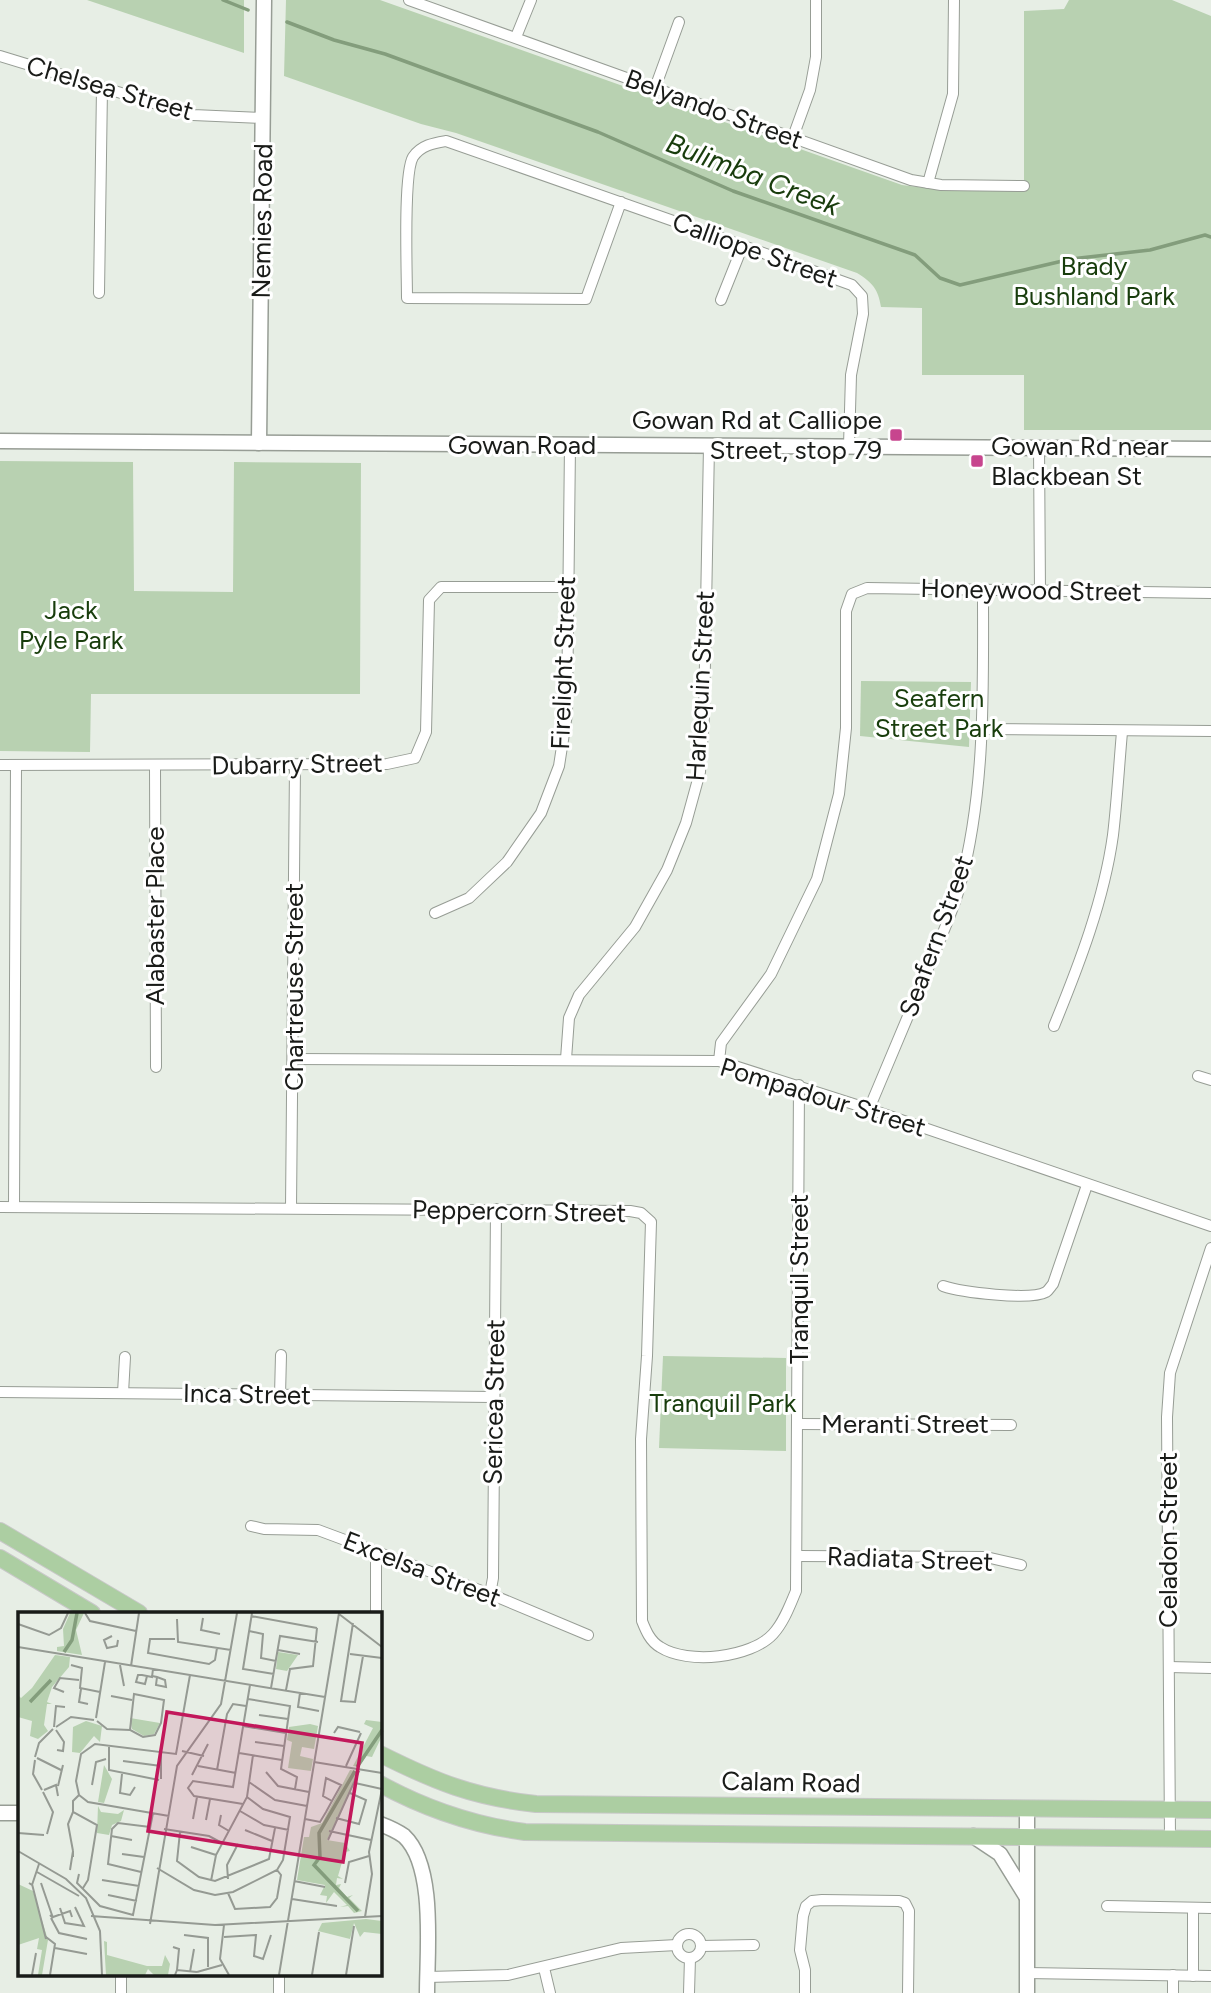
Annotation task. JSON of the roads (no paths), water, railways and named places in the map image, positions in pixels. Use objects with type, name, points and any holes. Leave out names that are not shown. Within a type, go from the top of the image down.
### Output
[{"type":"main road","name":"Nemies Road","points":[[259,443],[264,0]]},
{"type":"main road","name":"Gowan Road","points":[[0,441],[1211,449]]},
{"type":"main road","points":[[0,1531],[137,1612]]},
{"type":"main road","points":[[0,1558],[90,1612]]},
{"type":"main road","name":"Calam Road","points":[[382,1755],[454,1788],[536,1804],[1211,1810]]},
{"type":"main road","name":"Calam Road","points":[[382,1785],[427,1808],[492,1827],[546,1833],[1211,1839]]},
{"type":"main road","points":[[1027,1810],[1027,1993]]},
{"type":"main road","points":[[0,1814],[18,1813]]},
{"type":"main road","points":[[382,1825],[403,1836],[415,1850],[427,1888],[427,1993]]},
{"type":"main road","points":[[973,1836],[1000,1854],[1027,1898]]},
{"type":"street","name":"Belyando Street","points":[[410,0],[911,180],[1024,186]]},
{"type":"street","points":[[516,37],[530,0]]},
{"type":"street","points":[[793,137],[810,90],[816,57],[816,0]]},
{"type":"street","points":[[928,183],[953,94],[954,0]]},
{"type":"street","points":[[655,88],[679,22]]},
{"type":"street","name":"Chelsea Street","points":[[0,56],[193,115],[263,118]]},
{"type":"street","points":[[99,293],[102,88]]},
{"type":"street","name":"Calliope Street","points":[[621,202],[586,299],[407,298],[407,179],[413,157],[429,143],[446,141],[621,202],[743,245],[852,285],[862,296],[863,314],[851,376],[849,446]]},
{"type":"street","points":[[721,300],[743,245]]},
{"type":"street","name":"Firelight Street","points":[[435,912],[469,898],[508,862],[541,813],[559,766],[567,714],[570,445]]},
{"type":"street","name":"Harlequin Street","points":[[566,1059],[569,1018],[579,995],[635,927],[667,870],[686,823],[700,772],[704,716],[709,446]]},
{"type":"street","points":[[1039,446],[1040,592]]},
{"type":"street","name":"Dubarry Street","points":[[0,765],[387,764],[415,758],[426,732],[429,600],[440,587],[567,587]]},
{"type":"street","name":"Honeywood Street","points":[[719,1061],[721,1043],[771,974],[817,879],[839,794],[846,728],[846,611],[852,594],[867,588],[1211,593]]},
{"type":"street","name":"Seafern Street","points":[[869,1109],[959,888],[978,793],[983,729],[983,589]]},
{"type":"street","points":[[983,729],[1211,732]]},
{"type":"street","points":[[1054,1026],[1074,978],[1095,912],[1113,836],[1122,732]]},
{"type":"street","points":[[14,1207],[16,765]]},
{"type":"street","name":"Chartreuse Street","points":[[291,1208],[295,765]]},
{"type":"street","name":"Alabaster Place","points":[[155,766],[156,1067]]},
{"type":"street","name":"Pompadour Street","points":[[293,1059],[719,1061],[799,1085],[1211,1227]]},
{"type":"street","points":[[1198,1076],[1211,1080]]},
{"type":"street","name":"Tranquil Street","points":[[797,1556],[799,1085]]},
{"type":"street","points":[[943,1286],[964,1292],[1031,1295],[1046,1292],[1053,1284],[1087,1185]]},
{"type":"street","name":"Peppercorn Street","points":[[0,1207],[630,1210],[641,1213],[651,1222],[647,1356],[641,1439],[641,1609],[648,1635],[657,1646],[683,1656],[720,1656],[757,1647],[774,1634],[796,1591],[797,1556]]},
{"type":"street","name":"Sericea Street","points":[[490,1594],[493,1578],[496,1209]]},
{"type":"street","name":"Celadon Street","points":[[1170,1838],[1167,1417],[1170,1373],[1211,1248]]},
{"type":"street","points":[[280,1395],[281,1355]]},
{"type":"street","points":[[123,1393],[125,1357]]},
{"type":"street","name":"Inca Street","points":[[0,1392],[493,1397]]},
{"type":"street","name":"Meranti Street","points":[[799,1424],[1011,1425]]},
{"type":"street","name":"Excelsa Street","points":[[251,1526],[264,1529],[318,1530],[490,1594],[587,1635]]},
{"type":"street","points":[[376,1552],[376,1612]]},
{"type":"street","name":"Radiata Street","points":[[797,1556],[986,1557],[1021,1564]]},
{"type":"street","points":[[1169,1667],[1211,1668]]},
{"type":"street","points":[[805,1993],[805,1970],[800,1950],[803,1916],[806,1906],[812,1901],[822,1900],[905,1903],[909,1912],[908,1993]]},
{"type":"street","points":[[1108,1906],[1211,1908]]},
{"type":"street","points":[[1193,1908],[1193,1976]]},
{"type":"street","points":[[692,1934],[699,1938],[701,1946],[697,1956],[690,1958],[681,1954],[677,1945],[684,1935],[692,1934]]},
{"type":"street","points":[[427,1977],[508,1975],[621,1948],[677,1945]]},
{"type":"street","points":[[701,1946],[754,1945]]},
{"type":"street","points":[[689,1993],[690,1958]]},
{"type":"street","points":[[544,1968],[550,1993]]},
{"type":"street","points":[[1027,1973],[1211,1976]]},
{"type":"street","points":[[1173,1975],[1173,1993]]},
{"type":"waterway","name":"Bulimba Creek","points":[[223,0],[248,10]]},
{"type":"waterway","name":"Bulimba Creek","points":[[287,22],[334,40],[385,54],[598,132],[733,191],[915,255],[940,278],[960,285],[1071,259],[1150,250],[1205,235],[1211,237]]},
{"type":"place","name":"Gowan Rd at Calliope Street, stop 79","points":[[896,435]]},
{"type":"place","name":"Gowan Rd near Blackbean St","points":[[977,461]]},
{"type":"park label","name":"Brady Bushland Park","points":[[1094,281]]},
{"type":"park label","name":"Jack Pyle Park","points":[[71,625]]},
{"type":"park label","name":"Seafern Street Park","points":[[939,713]]},
{"type":"park label","name":"Tranquil Park","points":[[723,1403]]}]
